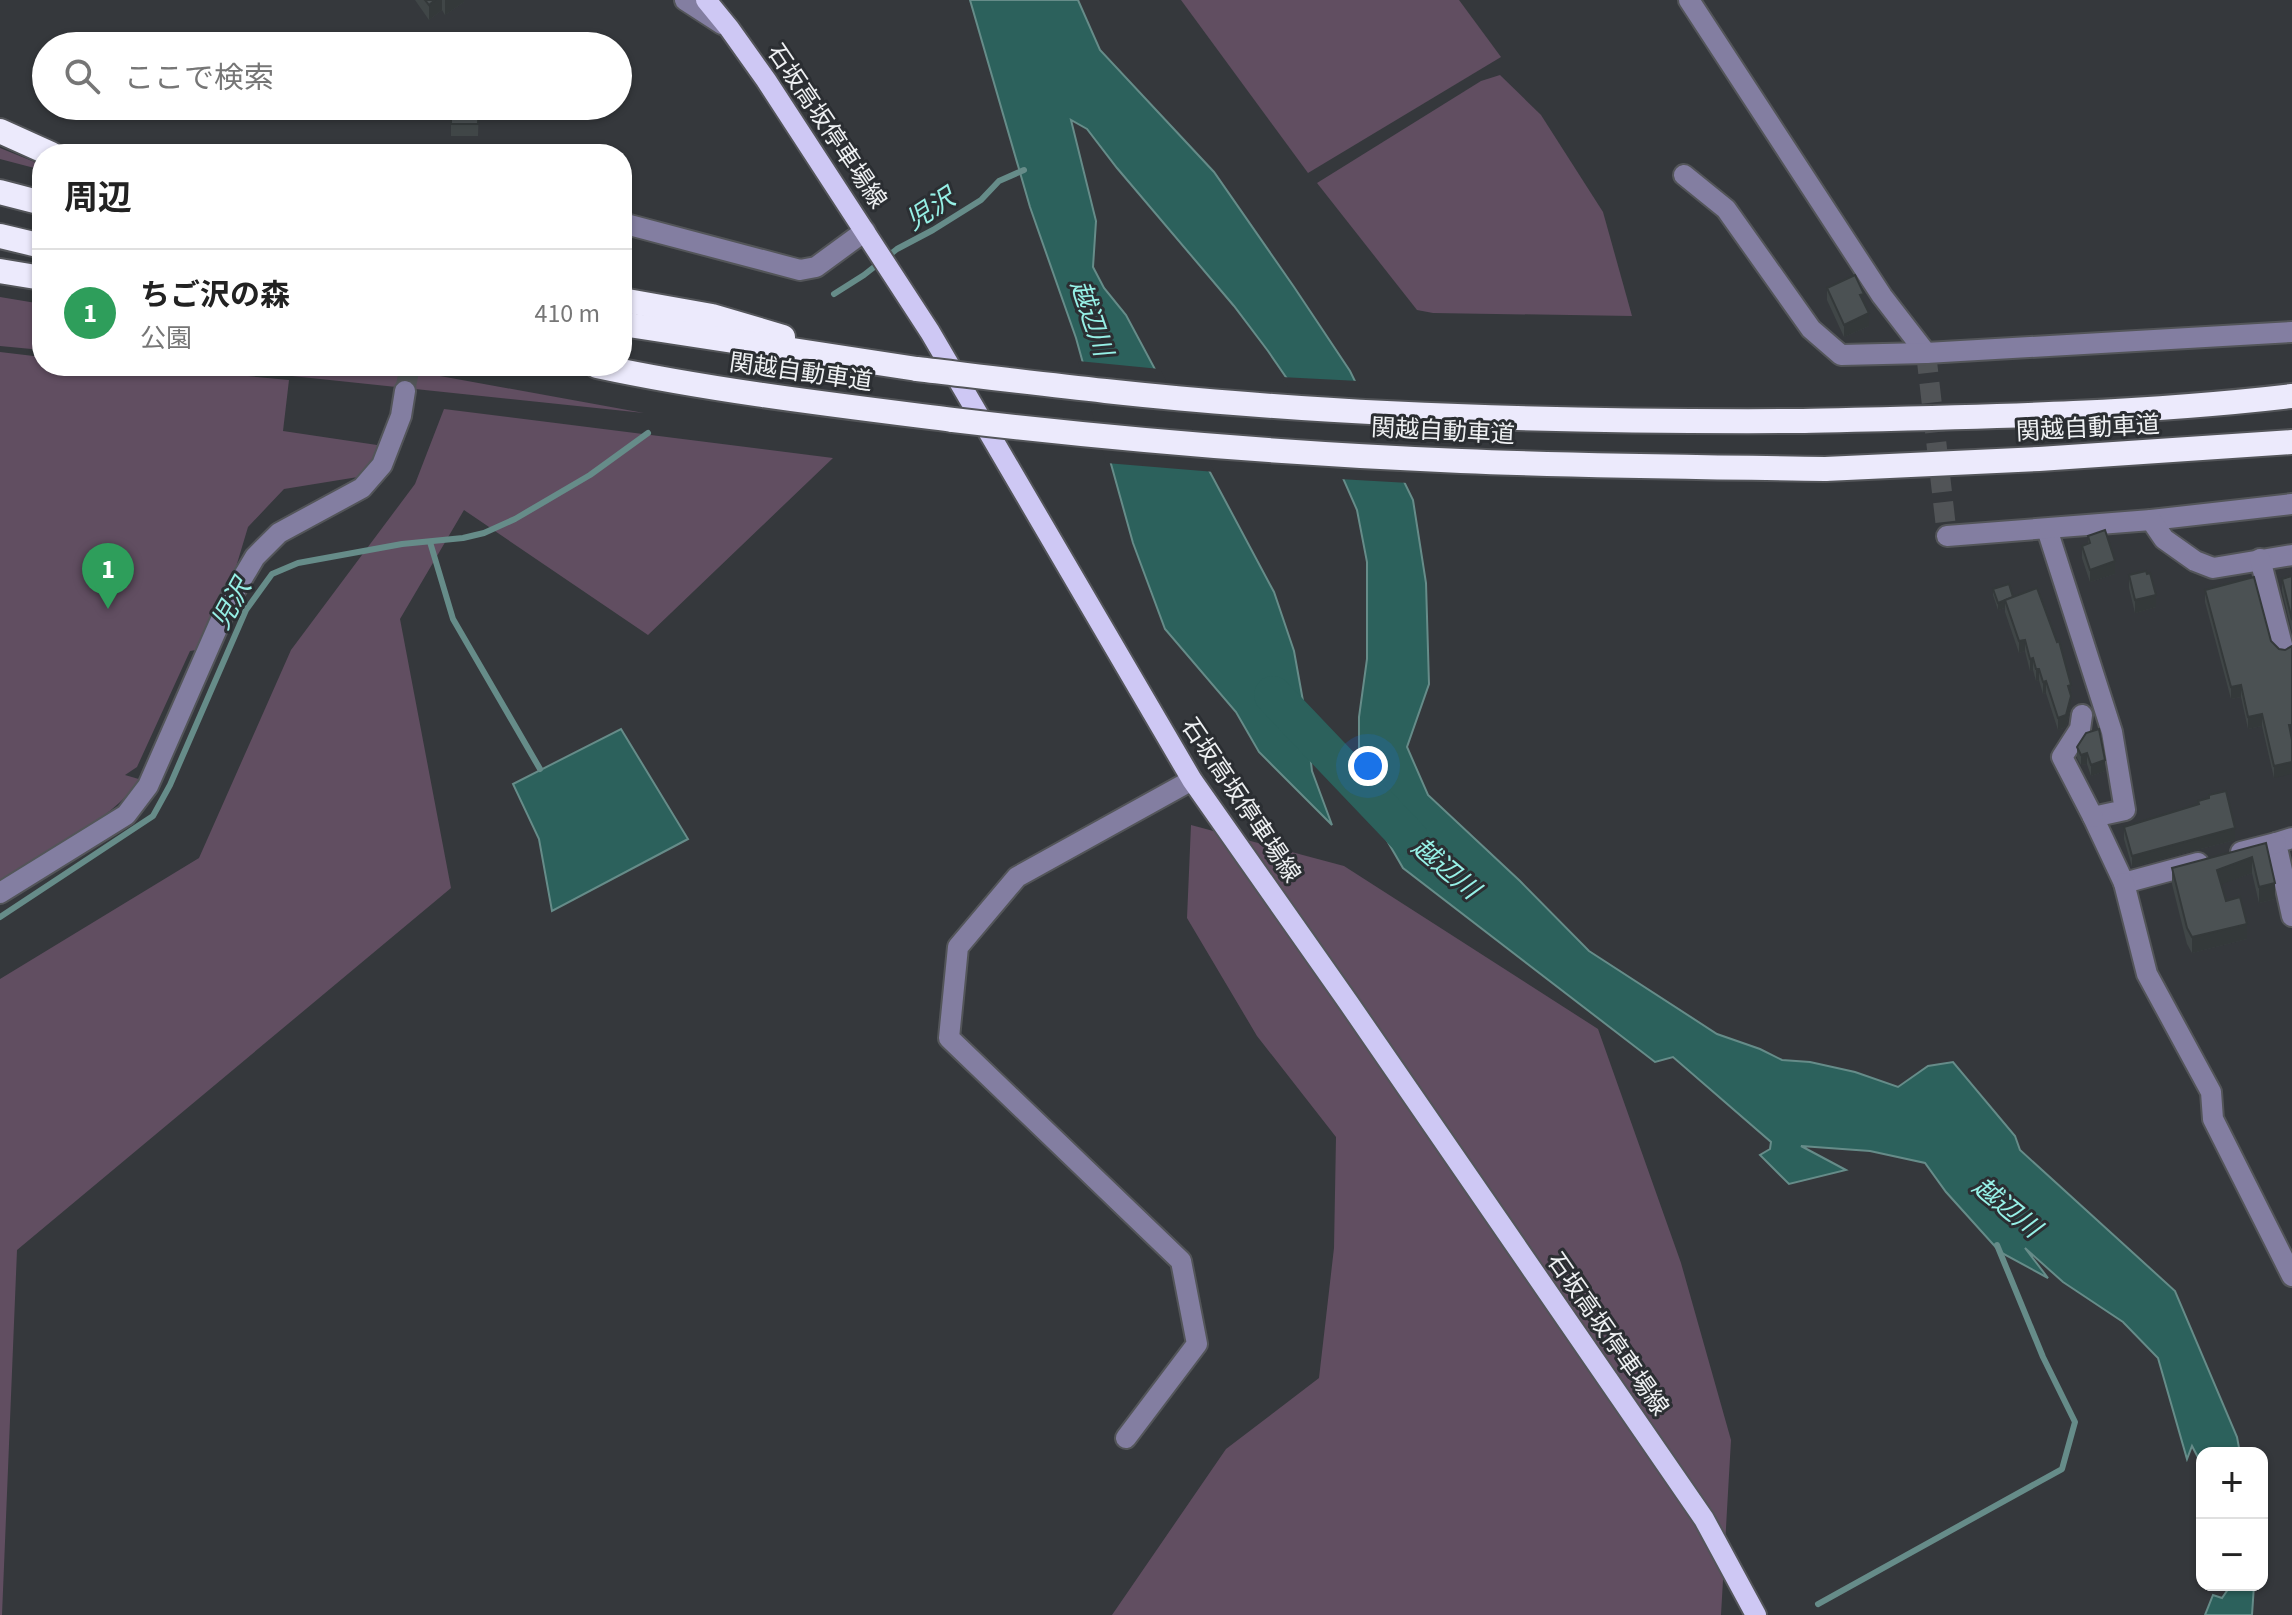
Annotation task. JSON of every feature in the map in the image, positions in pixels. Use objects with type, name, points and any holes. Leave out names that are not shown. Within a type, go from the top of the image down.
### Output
[{"type":"highway","points":[[0,131],[32,145]]},
{"type":"highway","points":[[0,192],[32,200]]},
{"type":"highway","points":[[0,236],[32,244]]},
{"type":"highway","points":[[0,271],[32,276]]},
{"type":"highway","points":[[632,302],[712,316],[867,362]]},
{"type":"highway","name":"関越自動車道","points":[[632,326],[867,362],[1074,388],[1397,414],[1715,422],[1803,421],[2029,415],[2292,396]]},
{"type":"highway","name":"関越自動車道","points":[[632,374],[811,402],[1054,432],[1445,460],[1825,469],[2292,442]]},
{"type":"highway","points":[[632,375],[653,378]]},
{"type":"main road","name":"石坂高坂停車場線","points":[[706,0],[774,91],[930,332],[1192,780],[1704,1519],[1753,1611]]},
{"type":"street","points":[[685,0],[729,28]]},
{"type":"street","points":[[1689,0],[1882,296],[1926,353]]},
{"type":"street","points":[[1684,175],[1726,209],[1811,329],[1841,355],[2292,332]]},
{"type":"street","points":[[632,226],[800,270],[816,267],[870,239]]},
{"type":"street","points":[[0,893],[126,815],[148,786],[230,599],[255,557],[279,533],[362,488],[382,465],[401,416],[405,391]]},
{"type":"street","points":[[1947,536],[2151,520],[2292,504]]},
{"type":"street","points":[[2151,520],[2164,539],[2195,561],[2213,568],[2292,555]]},
{"type":"street","points":[[2047,529],[2112,732],[2125,810],[2093,817]]},
{"type":"street","points":[[2260,559],[2283,649]]},
{"type":"street","points":[[2082,715],[2080,729],[2062,757],[2124,883],[2147,974],[2211,1092],[2213,1119],[2292,1276]]},
{"type":"street","points":[[1126,1438],[1197,1344],[1181,1261],[949,1038],[958,947],[1017,877],[1192,780]]},
{"type":"street","points":[[2124,883],[2284,841],[2292,916]]},
{"type":"shaded area","points":[[1181,0],[1459,0],[1501,57],[1308,173]]},
{"type":"shaded area","points":[[1500,75],[1541,115],[1603,212],[1632,316],[1433,313],[1417,310],[1317,183],[1481,81]]},
{"type":"shaded area","points":[[0,148],[32,161],[32,167],[0,159]]},
{"type":"shaded area","points":[[0,297],[32,302],[32,349],[0,346]]},
{"type":"shaded area","points":[[0,352],[32,356],[32,376],[247,376],[289,380],[283,431],[377,445],[382,440],[364,476],[284,489],[248,527],[236,567],[196,650],[190,651],[137,767],[125,775],[142,780],[93,824],[0,882]]},
{"type":"shaded area","points":[[291,376],[440,376],[644,413]]},
{"type":"shaded area","points":[[444,409],[833,458],[648,635],[464,510],[400,619],[451,888],[17,1250],[0,1615],[0,979],[199,858],[291,650],[415,484]]},
{"type":"shaded area","points":[[1191,825],[1344,866],[1598,1029],[1681,1263],[1731,1440],[1721,1615],[1112,1615],[1226,1449],[1319,1378],[1334,1248],[1336,1137],[1257,1036],[1187,918]]},
{"type":"water","points":[[970,0],[1078,0],[1100,50],[1214,172],[1350,371],[1413,500],[1426,583],[1429,684],[1407,747],[1428,795],[1589,951],[1717,1034],[1782,1060],[1810,1062],[1855,1072],[1898,1087],[1928,1066],[1953,1062],[2015,1136],[2020,1150],[2175,1291],[2239,1447],[2196,1447],[2196,1454],[2192,1446],[2187,1459],[2158,1358],[2123,1322],[2063,1282],[2025,1248],[2048,1278],[2000,1252],[1946,1192],[1925,1163],[1870,1151],[1801,1146],[1846,1170],[1789,1184],[1760,1155],[1770,1149],[1771,1142],[1673,1057],[1655,1062],[1403,868],[1385,837],[1359,756],[1359,717],[1367,659],[1367,562],[1357,510],[1321,428],[1234,306],[1087,129],[1071,120],[1096,221],[1093,267],[1104,288],[1126,315],[1274,592],[1294,651],[1312,771],[1332,825],[1259,752],[1236,712],[1165,629],[1133,543],[1076,338],[1030,207]]},
{"type":"water","points":[[621,729],[688,839],[552,911],[539,839],[513,784]]},
{"type":"water","points":[[2227,1591],[2254,1591],[2252,1615],[2205,1615],[2213,1595],[2222,1598]]},
{"type":"pier","points":[[1078,361],[1160,369],[1215,472],[1106,463]]},
{"type":"pier","points":[[1281,377],[1359,381],[1409,483],[1339,479],[1318,430]]},
{"type":"building","points":[[451,120],[478,120],[478,124],[451,124]]},
{"type":"building","points":[[1855,275],[1869,313],[1844,325],[1827,288]]},
{"type":"building","points":[[2105,530],[2115,561],[2090,570],[2082,546],[2090,543],[2088,536]]},
{"type":"building","points":[[2150,573],[2156,595],[2135,600],[2129,575]]},
{"type":"building","points":[[2292,576],[2292,620],[2282,579]]},
{"type":"building","points":[[2254,577],[2271,641],[2279,649],[2292,646],[2292,725],[2289,725],[2292,762],[2274,766],[2262,714],[2248,717],[2241,685],[2231,687],[2205,590]]},
{"type":"building","points":[[2009,584],[2013,597],[1998,603],[1993,589]]},
{"type":"building","points":[[2037,588],[2059,641],[2071,685],[2068,686],[2071,696],[2066,715],[2058,718],[2046,681],[2043,682],[2033,658],[2030,659],[2025,640],[2019,641],[2005,600]]},
{"type":"building","points":[[2099,729],[2105,760],[2091,765],[2087,753],[2081,755],[2077,747],[2086,733]]},
{"type":"building","points":[[2226,791],[2235,828],[2132,856],[2124,827],[2199,804],[2198,801],[2209,798],[2209,795]]},
{"type":"building","points":[[2266,843],[2275,883],[2259,887],[2252,857],[2217,870],[2226,901],[2240,897],[2247,924],[2192,937],[2172,868]]},
{"type":"waterway","name":"児沢","points":[[834,294],[897,249],[981,200],[999,181],[1024,170]]},
{"type":"waterway","name":"児沢","points":[[0,917],[153,816],[170,785],[246,610],[272,574],[298,563],[484,533],[515,519],[590,475],[648,433]]},
{"type":"waterway","points":[[430,542],[453,619],[540,769]]},
{"type":"waterway","name":"越辺川","points":[[1273,695],[1410,839]]},
{"type":"waterway","points":[[1818,1604],[2062,1469],[2075,1422],[2043,1357],[1997,1245]]},
{"type":"tunnel","points":[[1926,353],[1947,536]]},
{"type":"tunnel","points":[[405,391],[408,376]]},
{"type":"place","name":"ちご沢の森","points":[[108,609]]}]
